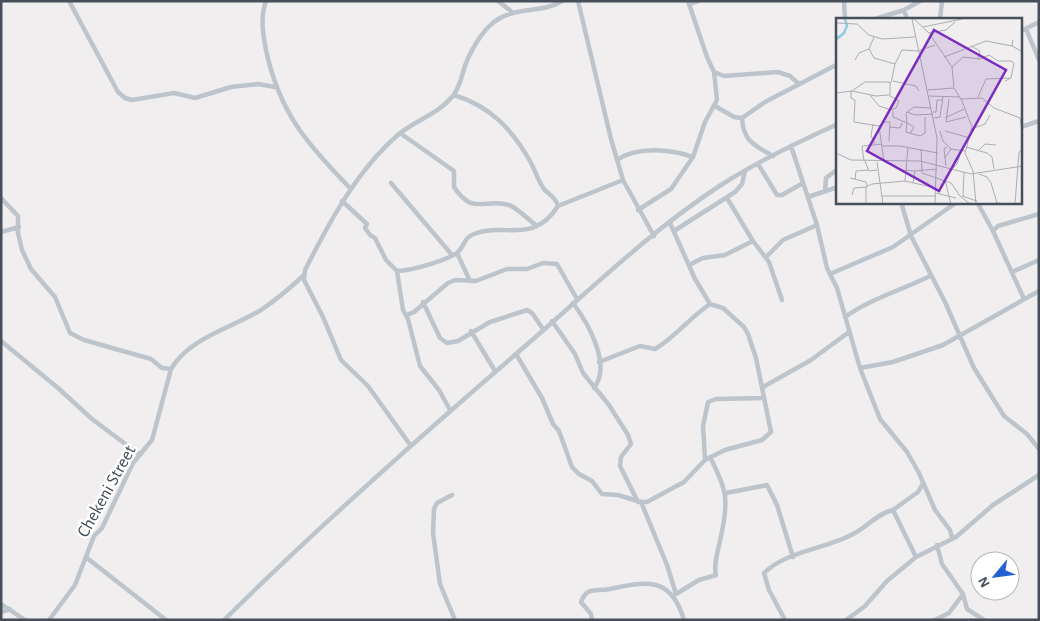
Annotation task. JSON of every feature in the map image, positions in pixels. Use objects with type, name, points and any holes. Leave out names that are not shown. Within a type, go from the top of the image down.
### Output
[{"type":"street","points":[[69,1],[118,92],[125,98],[132,100],[174,93],[195,98],[231,87],[258,84],[275,87]]},
{"type":"street","points":[[266,1],[262,15],[263,32],[275,87],[305,140],[350,188]]},
{"type":"street","points":[[498,1],[512,12]]},
{"type":"street","points":[[1,198],[18,216],[22,250],[31,269],[55,297],[70,333],[84,340],[151,359],[162,368],[171,368],[182,352],[260,310],[303,276],[350,188],[371,162],[400,133],[434,112],[454,95],[468,60],[482,34],[496,20],[512,12],[546,8],[562,1]]},
{"type":"street","points":[[578,1],[623,180],[654,236]]},
{"type":"street","points":[[638,210],[671,190],[693,158],[699,145],[704,122],[717,100],[714,72],[707,58],[689,2],[698,1]]},
{"type":"street","points":[[844,1],[845,18]]},
{"type":"street","points":[[878,18],[904,10],[920,1]]},
{"type":"street","points":[[940,18],[942,2]]},
{"type":"street","points":[[904,10],[907,18]]},
{"type":"street","points":[[1039,22],[1024,30],[1039,60]]},
{"type":"street","points":[[715,106],[734,117],[742,118],[765,102],[836,65]]},
{"type":"street","points":[[714,72],[724,76],[778,72],[790,76],[799,84]]},
{"type":"street","points":[[454,95],[475,103],[500,119],[529,160],[544,190],[555,199],[558,206]]},
{"type":"street","points":[[742,118],[742,129],[746,137],[773,156]]},
{"type":"street","points":[[1022,127],[1039,121]]},
{"type":"street","points":[[224,620],[450,410],[575,301],[670,223],[716,189],[745,171],[836,125]]},
{"type":"street","points":[[400,133],[454,171],[454,187],[469,203],[475,205],[496,203],[512,206],[537,226]]},
{"type":"street","points":[[792,146],[860,368],[882,423],[906,452],[919,473],[922,485],[935,510],[950,530],[952,538]]},
{"type":"street","points":[[617,160],[627,154],[642,151],[668,151],[693,158]]},
{"type":"street","points":[[758,164],[777,195],[782,195],[803,183]]},
{"type":"street","points":[[825,191],[826,178],[836,170]]},
{"type":"street","points":[[674,231],[727,198],[742,184],[745,171]]},
{"type":"street","points":[[397,271],[413,270],[454,254],[464,240],[478,233],[511,232],[537,226],[547,219],[558,206],[623,180]]},
{"type":"street","points":[[391,183],[454,254],[470,281]]},
{"type":"street","points":[[808,197],[836,188]]},
{"type":"street","points":[[727,198],[753,241],[766,257],[782,300]]},
{"type":"street","points":[[342,201],[367,224],[365,228],[370,236],[375,238],[386,260],[397,271],[403,310],[420,366],[439,390],[450,410]]},
{"type":"street","points":[[902,204],[910,236],[945,302],[974,368],[1000,410],[1009,421],[1027,434],[1039,448]]},
{"type":"street","points":[[830,274],[879,254],[910,236],[954,204]]},
{"type":"street","points":[[978,204],[993,231],[1024,298]]},
{"type":"street","points":[[993,231],[998,226],[1039,214]]},
{"type":"street","points":[[516,354],[542,398],[553,424],[559,431],[575,471],[592,481],[602,494],[618,495],[639,502],[647,502],[680,485],[708,458],[725,450],[762,440],[770,435],[763,387],[751,342],[744,327],[723,308],[710,304],[689,265],[670,223]]},
{"type":"street","points":[[766,257],[783,240],[817,225]]},
{"type":"street","points":[[1,232],[19,227]]},
{"type":"street","points":[[689,265],[703,258],[725,255],[753,241]]},
{"type":"street","points":[[1012,272],[1039,260]]},
{"type":"street","points":[[406,315],[414,312],[451,281],[470,281],[489,277],[507,269],[527,269],[536,264],[553,262],[562,271],[594,340],[601,376],[594,388]]},
{"type":"street","points":[[303,276],[341,360],[368,386],[411,446]]},
{"type":"street","points":[[845,317],[860,306],[886,297],[930,276]]},
{"type":"street","points":[[860,368],[893,362],[936,348],[1039,291]]},
{"type":"street","points":[[424,302],[443,342],[458,341],[472,331],[499,318],[515,316],[526,310],[532,313],[543,329]]},
{"type":"street","points":[[599,362],[640,346],[655,349],[676,335],[696,314],[710,304]]},
{"type":"street","points":[[552,321],[575,354],[583,373],[609,404],[631,441],[629,448],[621,457],[620,466],[668,565],[684,620]]},
{"type":"street","points":[[472,331],[495,371]]},
{"type":"street","points":[[763,387],[811,360],[849,332]]},
{"type":"street","points":[[1,341],[92,419],[140,455]]},
{"type":"street","name":"Chekeni Street","points":[[49,620],[75,585],[94,536],[102,528],[133,463],[155,432],[171,368]]},
{"type":"street","points":[[676,594],[699,580],[716,575],[715,564],[722,535],[726,493],[708,458],[703,426],[708,402],[716,399],[764,398]]},
{"type":"street","points":[[846,620],[865,606],[887,581],[916,557],[952,538],[993,505],[1039,475]]},
{"type":"street","points":[[726,493],[767,485],[777,505],[793,557]]},
{"type":"street","points":[[785,620],[769,590],[764,573],[770,567],[852,535],[882,514],[893,510],[918,492],[922,485]]},
{"type":"street","points":[[452,495],[437,503],[434,510],[433,533],[440,584],[454,620]]},
{"type":"street","points":[[893,510],[916,557]]},
{"type":"street","points":[[937,545],[942,564],[963,594],[969,611],[984,620]]},
{"type":"street","points":[[87,558],[166,620]]},
{"type":"street","points":[[592,620],[591,614],[583,607],[581,602],[590,590],[601,591],[639,582],[649,583],[669,592],[677,600]]},
{"type":"street","points":[[935,620],[949,613],[963,594]]},
{"type":"street","points":[[1,604],[25,620]]},
{"type":"street","points":[[1,612],[10,609]]}]
